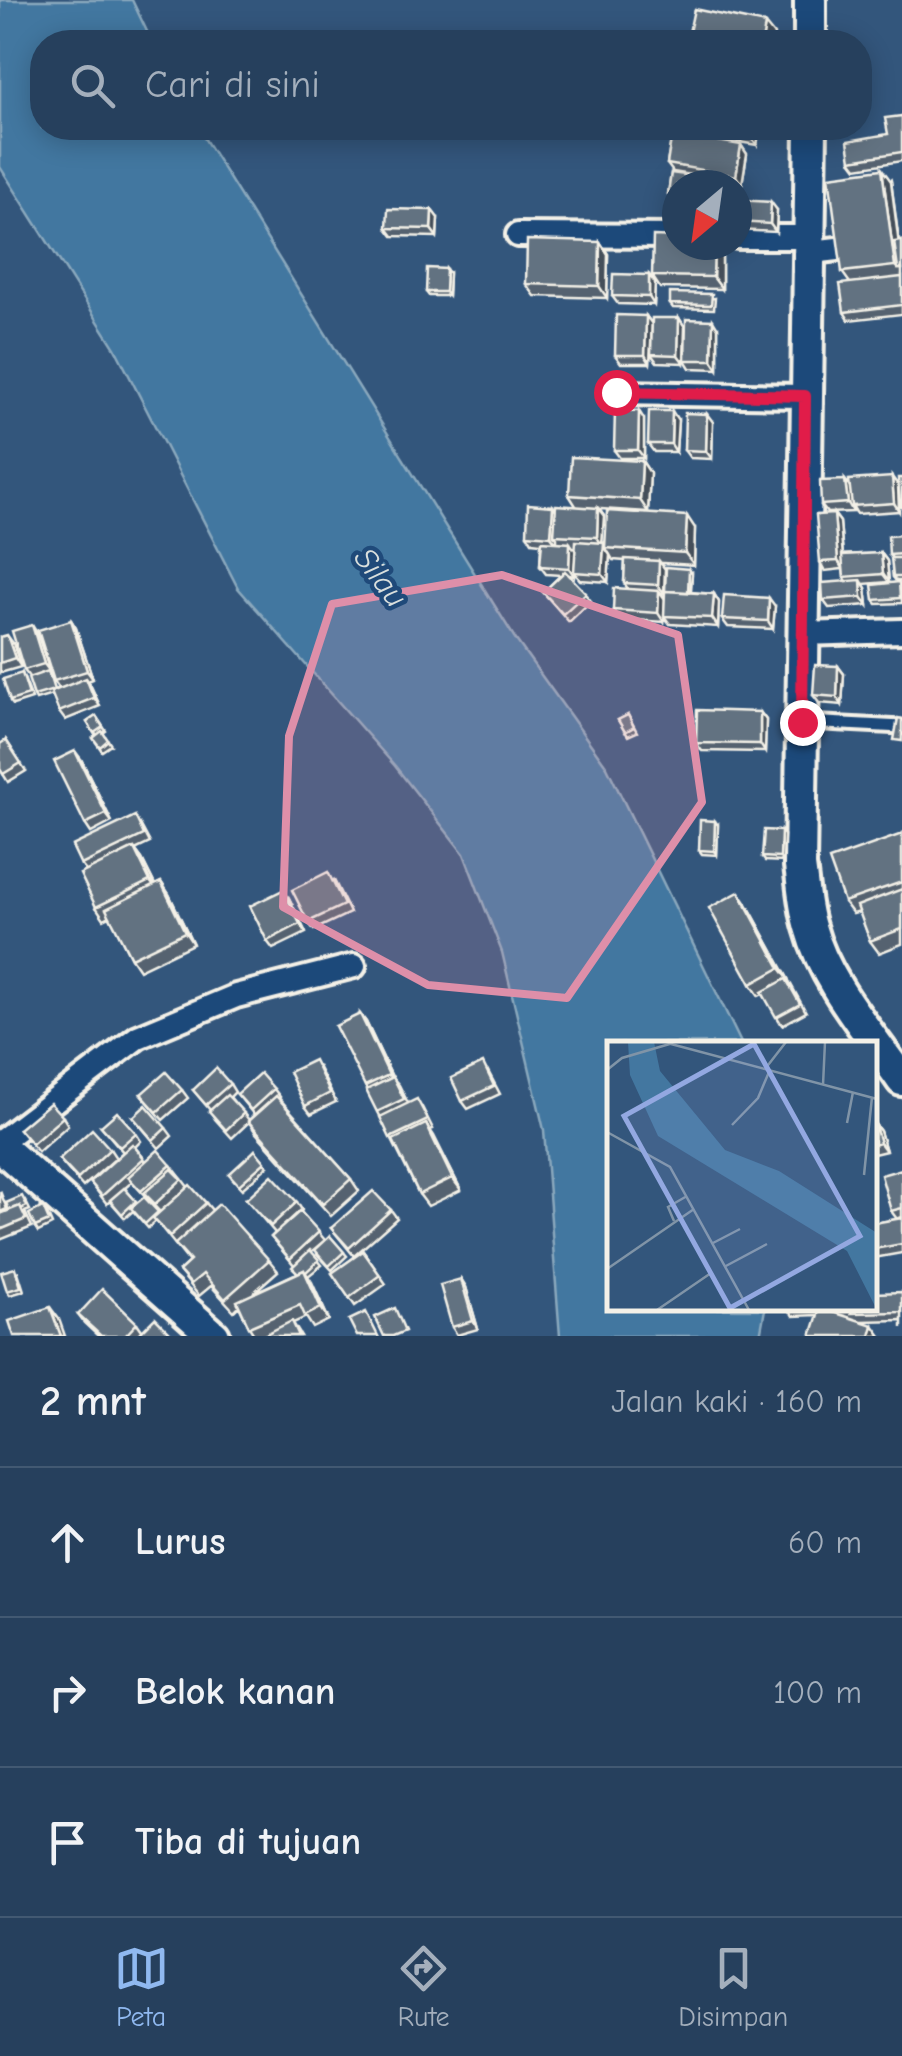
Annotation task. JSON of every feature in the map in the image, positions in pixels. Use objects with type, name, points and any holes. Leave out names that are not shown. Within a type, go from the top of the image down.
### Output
[{"type":"main road","points":[[810,0],[810,30]]},
{"type":"main road","points":[[811,140],[800,866],[810,928],[836,984],[875,1041]]},
{"type":"main road","points":[[877,1044],[902,1080]]},
{"type":"main road","points":[[5,1157],[214,1336]]},
{"type":"street","points":[[518,235],[662,236]]},
{"type":"street","points":[[752,238],[846,248]]},
{"type":"street","points":[[616,392],[805,396]]},
{"type":"street","points":[[802,634],[902,631]]},
{"type":"street","points":[[5,1157],[138,1037],[236,996],[354,966]]},
{"type":"lane","points":[[802,722],[902,727]]},
{"type":"highlighted area","points":[[502,575],[678,635],[702,802],[567,998],[428,985],[283,907],[289,736],[332,604]]},
{"type":"water","name":"Silau","points":[[0,0],[132,0],[146,30],[30,30],[30,140],[205,140],[516,640],[607,767],[740,1041],[607,1041],[607,1311],[765,1311],[760,1336],[560,1336],[544,1130],[502,952],[464,854],[395,766],[238,588],[115,348],[0,167]]},
{"type":"building","points":[[694,9],[765,24],[764,30],[690,30]]},
{"type":"building","points":[[902,116],[902,152],[851,160],[848,141],[872,140],[888,134],[885,118]]},
{"type":"building","points":[[671,140],[741,145],[737,170],[702,170],[667,164]]},
{"type":"building","points":[[882,169],[895,266],[842,272],[829,176]]},
{"type":"building","points":[[752,201],[771,202],[770,224],[752,223]]},
{"type":"building","points":[[388,209],[432,210],[431,229],[387,228]]},
{"type":"building","points":[[653,236],[662,236],[662,260],[714,260],[713,277],[652,276]]},
{"type":"building","points":[[527,240],[600,242],[599,286],[526,284]]},
{"type":"building","points":[[902,241],[902,269],[898,269],[894,242]]},
{"type":"building","points":[[427,268],[446,269],[445,292],[426,292]]},
{"type":"building","points":[[613,274],[649,275],[649,297],[612,296]]},
{"type":"building","points":[[902,277],[902,305],[844,312],[840,284]]},
{"type":"building","points":[[670,293],[712,294],[711,305],[670,304]]},
{"type":"building","points":[[616,315],[646,316],[645,355],[615,355]]},
{"type":"building","points":[[652,318],[679,318],[678,355],[651,354]]},
{"type":"building","points":[[686,319],[713,320],[712,360],[685,360]]},
{"type":"building","points":[[615,410],[639,411],[638,450],[614,450]]},
{"type":"building","points":[[649,411],[672,411],[671,444],[648,444]]},
{"type":"building","points":[[685,413],[707,414],[706,451],[684,450]]},
{"type":"building","points":[[571,457],[642,461],[640,500],[569,495]]},
{"type":"building","points":[[892,477],[894,503],[852,506],[849,480]]},
{"type":"building","points":[[898,478],[902,478],[902,507],[900,507]]},
{"type":"building","points":[[845,480],[848,503],[821,505],[820,481]]},
{"type":"building","points":[[528,504],[553,506],[551,536],[527,534]]},
{"type":"building","points":[[556,505],[598,508],[597,537],[554,535]]},
{"type":"building","points":[[607,511],[687,516],[685,553],[605,548]]},
{"type":"building","points":[[834,514],[838,561],[820,562],[816,515]]},
{"type":"building","points":[[902,535],[902,554],[889,555],[888,536]]},
{"type":"building","points":[[542,541],[570,543],[569,568],[540,566]]},
{"type":"building","points":[[576,541],[604,543],[602,574],[574,572]]},
{"type":"building","points":[[881,553],[883,574],[844,577],[842,555]]},
{"type":"building","points":[[891,558],[902,558],[902,577],[893,577]]},
{"type":"building","points":[[625,559],[659,561],[658,585],[624,583]]},
{"type":"building","points":[[666,567],[689,569],[688,592],[665,591]]},
{"type":"building","points":[[565,571],[586,593],[563,614],[543,592]]},
{"type":"building","points":[[861,580],[862,597],[823,600],[822,583]]},
{"type":"building","points":[[899,582],[900,598],[874,600],[872,585]]},
{"type":"building","points":[[614,588],[659,591],[658,613],[613,610]]},
{"type":"building","points":[[665,591],[714,594],[712,618],[664,616]]},
{"type":"building","points":[[724,595],[769,598],[768,621],[722,619]]},
{"type":"building","points":[[71,620],[87,671],[54,681],[38,630]]},
{"type":"building","points":[[32,625],[44,664],[24,670],[12,631]]},
{"type":"building","points":[[7,635],[15,658],[0,663],[0,637]]},
{"type":"building","points":[[815,665],[838,666],[837,697],[813,695]]},
{"type":"building","points":[[48,671],[54,690],[34,696],[28,678]]},
{"type":"building","points":[[22,673],[29,695],[10,701],[3,679]]},
{"type":"building","points":[[86,678],[94,698],[59,712],[51,692]]},
{"type":"building","points":[[697,710],[760,712],[760,744],[696,743]]},
{"type":"building","points":[[628,715],[634,727],[625,732],[618,720]]},
{"type":"building","points":[[96,716],[103,727],[94,733],[87,722]]},
{"type":"building","points":[[898,718],[902,719],[902,741],[894,740]]},
{"type":"building","points":[[102,731],[108,740],[100,747],[93,738]]},
{"type":"building","points":[[6,740],[21,763],[3,774],[0,744]]},
{"type":"building","points":[[75,751],[106,814],[85,824],[54,761]]},
{"type":"building","points":[[135,816],[144,835],[81,865],[72,846]]},
{"type":"building","points":[[700,820],[715,821],[714,851],[699,850]]},
{"type":"building","points":[[764,830],[781,831],[780,858],[762,857]]},
{"type":"building","points":[[902,834],[902,882],[844,902],[829,860]]},
{"type":"building","points":[[134,848],[150,881],[96,907],[80,874]]},
{"type":"building","points":[[328,872],[344,905],[308,922],[292,890]]},
{"type":"building","points":[[161,882],[185,932],[131,958],[106,909]]},
{"type":"building","points":[[902,889],[902,929],[870,941],[857,906]]},
{"type":"building","points":[[283,890],[300,924],[267,941],[250,906]]},
{"type":"building","points":[[739,892],[780,968],[751,984],[709,908]]},
{"type":"building","points":[[786,979],[800,1004],[776,1017],[762,992]]},
{"type":"building","points":[[360,1014],[389,1075],[365,1086],[335,1026]]},
{"type":"building","points":[[314,1060],[330,1093],[305,1106],[289,1072]]},
{"type":"building","points":[[483,1063],[494,1086],[462,1101],[451,1078]]},
{"type":"building","points":[[216,1068],[230,1084],[206,1105],[193,1090]]},
{"type":"building","points":[[166,1072],[182,1090],[157,1112],[141,1094]]},
{"type":"building","points":[[260,1073],[274,1089],[251,1110],[237,1094]]},
{"type":"building","points":[[393,1077],[404,1099],[377,1112],[366,1090]]},
{"type":"building","points":[[227,1095],[244,1113],[226,1130],[209,1111]]},
{"type":"building","points":[[276,1096],[351,1179],[323,1204],[248,1121]]},
{"type":"building","points":[[417,1099],[428,1120],[390,1138],[380,1117]]},
{"type":"building","points":[[50,1103],[63,1117],[32,1144],[19,1129]]},
{"type":"building","points":[[146,1105],[166,1128],[153,1140],[133,1117]]},
{"type":"building","points":[[117,1112],[136,1133],[120,1147],[101,1126]]},
{"type":"building","points":[[426,1124],[452,1178],[419,1194],[393,1140]]},
{"type":"building","points":[[92,1129],[110,1149],[78,1179],[59,1159]]},
{"type":"building","points":[[132,1144],[144,1158],[102,1196],[90,1182]]},
{"type":"building","points":[[158,1150],[171,1165],[141,1191],[128,1177]]},
{"type":"building","points":[[255,1150],[265,1162],[239,1185],[229,1174]]},
{"type":"building","points":[[172,1169],[182,1179],[155,1204],[144,1193]]},
{"type":"building","points":[[902,1169],[902,1208],[891,1211],[881,1175]]},
{"type":"building","points":[[272,1175],[297,1202],[271,1226],[246,1199]]},
{"type":"building","points":[[190,1185],[206,1203],[170,1236],[153,1218]]},
{"type":"building","points":[[124,1188],[136,1201],[122,1214],[110,1200]]},
{"type":"building","points":[[373,1191],[391,1210],[349,1248],[331,1228]]},
{"type":"building","points":[[22,1196],[27,1206],[9,1210],[6,1203]]},
{"type":"building","points":[[144,1197],[158,1212],[145,1224],[131,1208]]},
{"type":"building","points":[[219,1204],[269,1260],[225,1299],[203,1274],[191,1284],[179,1271],[190,1261],[175,1244]]},
{"type":"building","points":[[20,1206],[26,1219],[0,1230],[0,1214]]},
{"type":"building","points":[[43,1207],[49,1221],[35,1227],[29,1214]]},
{"type":"building","points":[[300,1211],[319,1232],[290,1259],[271,1237]]},
{"type":"building","points":[[902,1218],[902,1244],[877,1248],[877,1222]]},
{"type":"building","points":[[330,1236],[344,1252],[329,1266],[315,1250]]},
{"type":"building","points":[[310,1250],[319,1260],[305,1273],[298,1273],[292,1267]]},
{"type":"building","points":[[363,1251],[380,1275],[349,1298],[332,1273]]},
{"type":"building","points":[[15,1268],[21,1287],[7,1291],[1,1272]]},
{"type":"building","points":[[304,1270],[321,1308],[305,1316],[300,1305],[249,1327],[237,1301]]},
{"type":"building","points":[[461,1279],[473,1321],[452,1327],[440,1285]]},
{"type":"building","points":[[102,1289],[137,1323],[125,1336],[101,1336],[78,1315]]},
{"type":"building","points":[[902,1292],[902,1312],[851,1313],[877,1311],[877,1293]]},
{"type":"building","points":[[50,1307],[61,1336],[14,1336],[9,1321]]},
{"type":"building","points":[[395,1308],[405,1331],[384,1336],[375,1317]]},
{"type":"building","points":[[819,1311],[873,1325],[870,1336],[811,1336]]},
{"type":"building","points":[[366,1312],[378,1336],[357,1336],[349,1320]]},
{"type":"building","points":[[155,1318],[173,1336],[137,1336]]},
{"type":"building","points":[[292,1321],[299,1336],[262,1336]]},
{"type":"route","points":[[616,392],[805,396],[802,722]]}]
